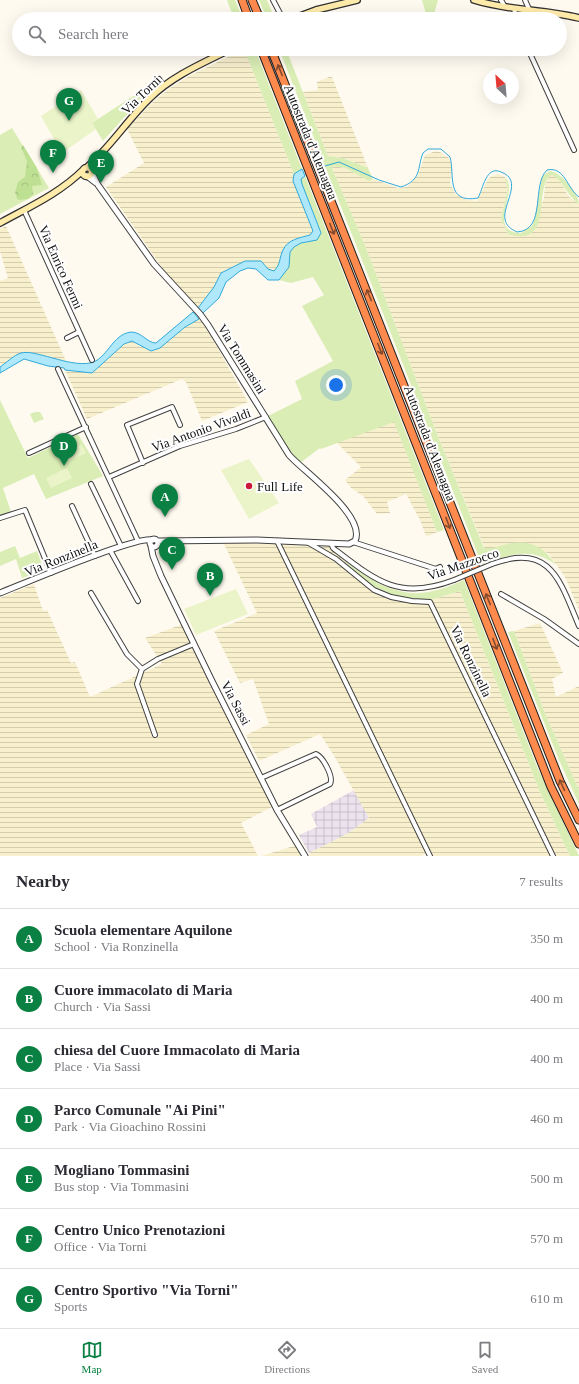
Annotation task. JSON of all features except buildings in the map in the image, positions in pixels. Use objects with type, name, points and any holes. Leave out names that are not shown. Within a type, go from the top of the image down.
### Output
[{"type":"highway","points":[[242,0],[246,12]]},
{"type":"highway","points":[[252,0],[257,12]]},
{"type":"highway","name":"Autostrada d'Alemagna","points":[[264,56],[551,787],[579,844]]},
{"type":"highway","name":"Autostrada d'Alemagna","points":[[274,56],[560,781],[579,820]]},
{"type":"main road","points":[[310,12],[358,0]]},
{"type":"main road","points":[[474,0],[505,7],[546,12]]},
{"type":"main road","points":[[567,16],[579,18]]},
{"type":"main road","name":"Via Torni","points":[[0,223],[88,172],[98,158],[150,97],[181,75],[218,56]]},
{"type":"street","points":[[273,0],[279,12]]},
{"type":"street","points":[[502,0],[505,7]]},
{"type":"street","points":[[525,0],[530,9]]},
{"type":"street","points":[[514,8],[515,12]]},
{"type":"street","points":[[531,56],[574,150]]},
{"type":"street","points":[[159,79],[164,86]]},
{"type":"street","name":"Via Tommasini","points":[[88,172],[154,264],[204,319],[289,455],[348,512],[356,528],[356,538],[351,543]]},
{"type":"street","name":"Via Enrico Fermi","points":[[24,210],[92,360]]},
{"type":"street","points":[[67,338],[79,332]]},
{"type":"street","points":[[58,369],[138,541]]},
{"type":"street","name":"Via Antonio Vivaldi","points":[[143,463],[127,425],[172,407],[180,425]]},
{"type":"street","name":"Via Antonio Vivaldi","points":[[109,477],[180,446],[236,430],[266,417]]},
{"type":"street","points":[[29,453],[86,427]]},
{"type":"street","points":[[91,484],[121,546]]},
{"type":"street","points":[[72,506],[95,556]]},
{"type":"street","points":[[0,518],[25,510],[51,574]]},
{"type":"street","name":"Via Ronzinella","points":[[0,593],[130,543],[146,539],[154,544]]},
{"type":"street","name":"Via Ronzinella","points":[[130,543],[144,543],[146,541],[154,544],[170,541],[277,541],[351,543],[436,569],[440,567]]},
{"type":"street","points":[[277,541],[430,856]]},
{"type":"street","name":"Via Ronzinella","points":[[306,542],[336,559],[374,590],[398,598],[430,602],[553,856]]},
{"type":"street","name":"Via Mazzocco","points":[[331,543],[333,548],[364,571],[391,586],[407,589],[421,589],[436,586],[511,558],[521,557],[535,560],[547,566],[560,581],[579,626]]},
{"type":"street","name":"Via Sassi","points":[[154,544],[153,556],[194,644],[277,810],[305,856]]},
{"type":"street","points":[[110,550],[138,601]]},
{"type":"street","points":[[91,593],[129,657],[142,669]]},
{"type":"street","points":[[501,594],[544,619],[579,644]]},
{"type":"street","points":[[155,735],[136,684],[142,669],[158,659],[194,644]]},
{"type":"street","points":[[261,778],[310,755],[316,754],[320,756],[331,776],[332,780],[330,784],[277,810]]},
{"type":"shaded area","points":[[230,56],[247,56],[294,174],[293,177],[313,231],[310,235],[292,240],[283,250],[279,266],[274,271],[268,269],[261,261],[245,261],[221,273],[214,287],[198,308],[163,269],[106,187],[144,163],[127,129],[154,101],[170,88],[191,75]]},
{"type":"shaded area","points":[[332,77],[368,168],[343,158],[328,156],[303,92],[318,90],[317,82]]},
{"type":"shaded area","points":[[436,151],[449,158],[452,167],[450,184],[456,194],[467,200],[477,201],[488,179],[492,176],[498,174],[505,177],[508,189],[501,219],[508,234],[531,233],[544,198],[545,185],[549,176],[552,175],[559,179],[569,197],[579,204],[579,610],[565,577],[548,553],[511,544],[485,549],[437,434],[366,248],[332,168],[333,166],[345,168],[369,181],[373,179],[398,188],[407,187],[418,175],[425,155]]},
{"type":"shaded area","points":[[6,226],[67,363],[32,353],[21,353],[1,366],[0,281],[8,278],[0,251],[0,229]]},
{"type":"shaded area","points":[[199,319],[203,322],[248,402],[202,421],[186,382],[182,379],[87,419],[65,370],[92,373],[124,344],[132,341],[141,347],[169,341],[185,327]]},
{"type":"shaded area","points":[[394,421],[437,532],[431,535],[426,536],[420,520],[406,494],[387,502],[390,513],[377,514],[363,496],[351,488],[345,480],[361,467],[336,442]]},
{"type":"shaded area","points":[[223,542],[331,547],[345,561],[353,574],[378,591],[430,600],[460,591],[540,792],[570,856],[433,856],[430,852],[421,856],[310,856],[309,853],[347,834],[369,818],[320,734],[259,761],[246,735],[269,724],[253,679],[240,683],[214,631],[257,613]]},
{"type":"shaded area","points":[[34,584],[43,611],[47,610],[71,663],[75,662],[90,697],[162,664],[145,638],[183,624],[274,806],[241,823],[258,856],[0,856],[0,598]]},
{"type":"shaded area","points":[[540,623],[563,673],[552,679],[556,697],[579,686],[579,790],[545,713],[514,631]]},
{"type":"shaded area","points":[[354,790],[369,818],[347,834],[309,853],[299,835],[317,827],[311,814]]},
{"type":"shaded area","points":[[297,845],[303,856],[261,856]]},
{"type":"green space","points":[[227,0],[235,0],[240,12],[231,12]]},
{"type":"green space","points":[[259,0],[267,0],[272,12],[264,12]]},
{"type":"green space","points":[[422,0],[438,0],[435,12],[426,12]]},
{"type":"green space","points":[[247,56],[258,56],[302,169],[294,174]]},
{"type":"green space","points":[[282,56],[289,56],[328,156],[343,158],[368,168],[373,179],[369,181],[345,168],[333,166],[332,168],[366,248],[437,434],[484,548],[519,542],[532,544],[543,550],[556,565],[547,559],[538,556],[519,554],[501,558],[482,565]]},
{"type":"green space","points":[[153,83],[156,85],[146,93],[103,141],[92,123]]},
{"type":"green space","points":[[81,90],[98,119],[92,123],[96,129],[62,153],[41,116]]},
{"type":"green space","points":[[12,128],[49,188],[0,214],[0,135]]},
{"type":"green space","points":[[23,145],[37,168],[42,185],[32,186],[33,194],[28,199],[18,200],[15,193],[18,182],[25,177],[27,161],[21,147]]},
{"type":"green space","points":[[550,171],[559,175],[569,184],[576,195],[579,204],[552,175],[546,181],[543,190],[538,224],[532,232],[523,236],[508,234],[501,219],[508,189],[505,177],[509,183],[509,192],[505,210],[505,226],[511,231],[521,233],[532,226],[542,177]]},
{"type":"green space","points":[[305,176],[444,530],[437,532],[394,422],[321,449],[320,448],[300,463],[288,449],[266,417],[302,399],[295,381],[333,361],[302,306],[324,295],[313,277],[291,283],[279,280],[288,267],[290,252],[294,247],[301,243],[309,242],[321,233],[302,184],[301,179]]},
{"type":"green space","points":[[0,400],[28,458],[78,434],[103,476],[46,499],[34,474],[3,488],[11,512],[0,516]]},
{"type":"green space","points":[[40,412],[44,419],[34,423],[30,414]]},
{"type":"green space","points":[[81,444],[86,453],[69,461],[64,452]]},
{"type":"green space","name":"Full Life","points":[[249,459],[279,503],[249,519],[221,470]]},
{"type":"green space","points":[[67,468],[72,478],[51,488],[46,478]]},
{"type":"green space","points":[[15,546],[20,558],[37,551],[44,570],[22,578],[16,559],[0,566],[0,552]]},
{"type":"green space","points":[[345,561],[363,574],[384,586],[406,592],[417,593],[433,591],[464,580],[538,769],[579,856],[570,856],[540,792],[460,591],[430,600],[405,601],[378,591],[353,574]]},
{"type":"green space","points":[[236,589],[248,614],[196,635],[184,609]]},
{"type":"green space","points":[[514,631],[545,713],[579,790],[579,804],[559,760],[508,632]]},
{"type":"water","points":[[302,169],[305,176],[301,179],[302,184],[321,233],[317,240],[301,243],[294,247],[290,252],[289,267],[279,280],[268,280],[256,269],[248,268],[240,271],[226,282],[219,298],[203,313],[198,308],[214,287],[221,273],[245,261],[261,261],[268,269],[274,271],[279,263],[285,246],[291,241],[310,235],[313,231],[293,181],[294,174]]},
{"type":"water","points":[[193,312],[199,319],[185,327],[160,348],[151,351],[132,341],[124,344],[92,373],[65,370],[64,368],[48,366],[24,359],[0,373],[0,367],[21,353],[35,353],[62,361],[81,364],[96,361],[119,337],[131,332],[135,332],[153,343],[156,343]]},
{"type":"waterway","points":[[325,166],[339,162],[379,180],[401,187],[408,184],[416,177],[423,153],[428,149],[441,149],[450,157],[452,179],[456,192],[460,197],[468,199],[478,198],[488,175],[492,172],[501,172],[508,176],[512,187],[506,207],[505,219],[506,224],[517,232],[526,229],[532,224],[542,177],[547,170],[558,171],[579,197]]},
{"type":"place","name":"Centro Sportivo \"Via Torni\"","points":[[69,121]]},
{"type":"place","name":"Centro Unico Prenotazioni","points":[[53,173]]},
{"type":"place","name":"Mogliano Tommasini","points":[[101,183]]},
{"type":"place","name":"Parco Comunale \"Ai Pini\"","points":[[64,466]]},
{"type":"place","name":"Full Life","points":[[249,486]]},
{"type":"place","name":"Scuola elementare Aquilone","points":[[165,517]]},
{"type":"place","name":"chiesa del Cuore Immacolato di Maria","points":[[172,570]]},
{"type":"place","name":"Cuore immacolato di Maria","points":[[210,596]]}]
